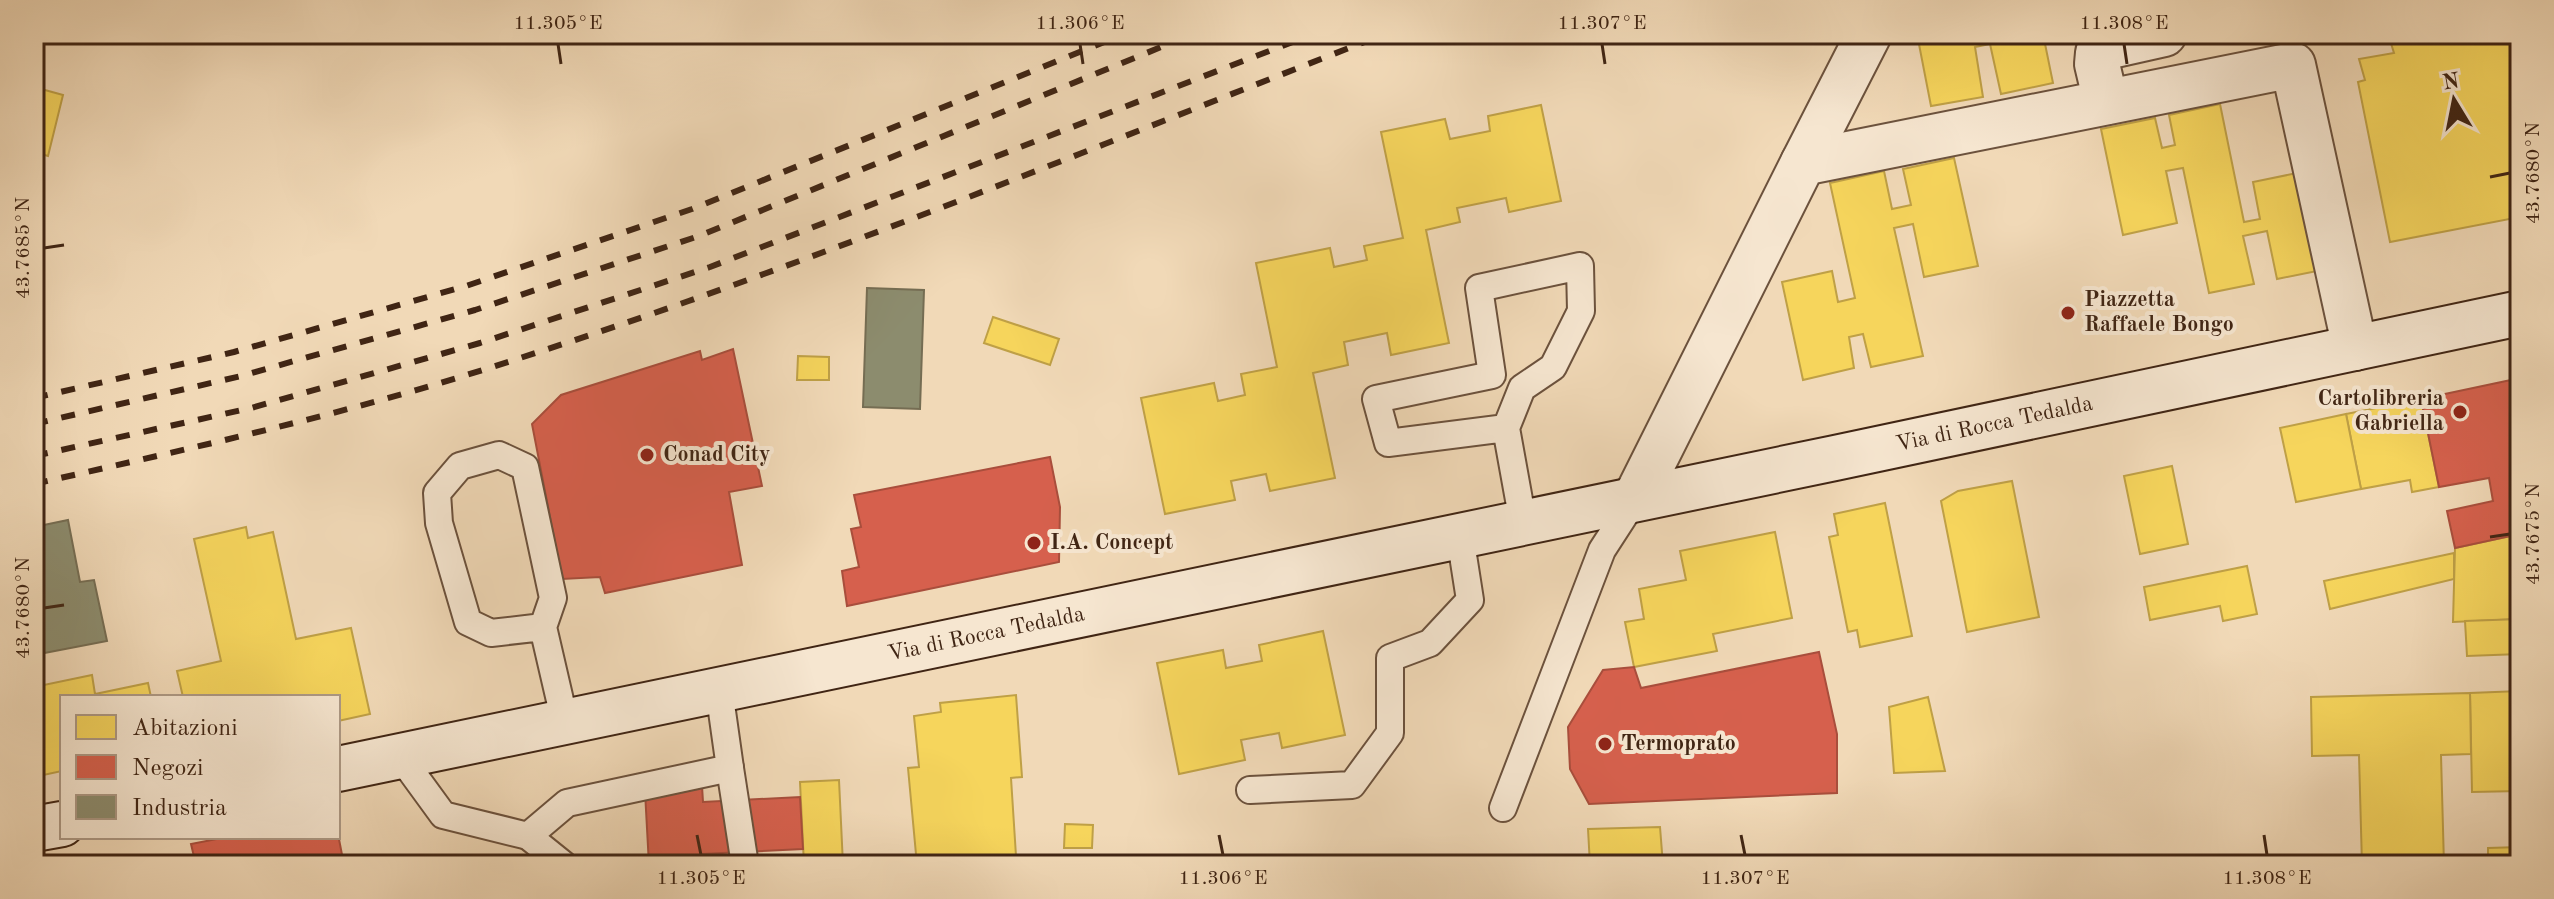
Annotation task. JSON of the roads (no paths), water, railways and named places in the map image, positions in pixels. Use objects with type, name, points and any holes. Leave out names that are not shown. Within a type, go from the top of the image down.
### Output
[{"type":"street","points":[[1635,499],[1869,34]]},
{"type":"street","points":[[2106,102],[2097,64],[2098,53],[2106,47],[2164,34]]},
{"type":"street","points":[[1803,163],[2106,102],[2289,49],[2355,348]]},
{"type":"street","name":"Via di Rocca Tedalda","points":[[340,769],[2520,313]]},
{"type":"street","points":[[34,829],[60,824]]},
{"type":"lane","points":[[1492,375],[1479,288],[1580,266],[1581,311],[1553,367],[1522,388],[1506,428],[1523,522]]},
{"type":"lane","points":[[1506,428],[1388,443],[1376,399],[1492,375],[1522,388]]},
{"type":"lane","points":[[543,627],[491,633],[468,622],[439,523],[437,493],[460,466],[499,455],[525,467],[553,598],[543,627],[565,722]]},
{"type":"lane","points":[[1503,808],[1602,550],[1635,499]]},
{"type":"lane","points":[[1250,790],[1352,785],[1390,733],[1390,658],[1430,643],[1470,600],[1460,536]]},
{"type":"lane","points":[[719,690],[745,865]]},
{"type":"lane","points":[[400,756],[443,815],[528,836],[564,865]]},
{"type":"lane","points":[[528,836],[567,803],[730,768]]},
{"type":"railway","points":[[34,398],[234,352],[466,286],[692,209],[1124,34]]},
{"type":"railway","points":[[34,424],[241,376],[475,310],[699,236],[1193,34]]},
{"type":"railway","points":[[34,456],[251,408],[480,343],[710,267],[1313,34]]},
{"type":"railway","points":[[34,484],[379,401],[605,330],[941,208],[1385,34]]},
{"type":"place","name":"Piazzetta Raffaele Bongo","points":[[2068,313]]},
{"type":"place","name":"Cartolibreria Gabriella","points":[[2460,412]]},
{"type":"place","name":"Conad City","points":[[647,455]]},
{"type":"place","name":"I.A. Concept","points":[[1034,543]]},
{"type":"place","name":"Termoprato","points":[[1605,744]]}]
